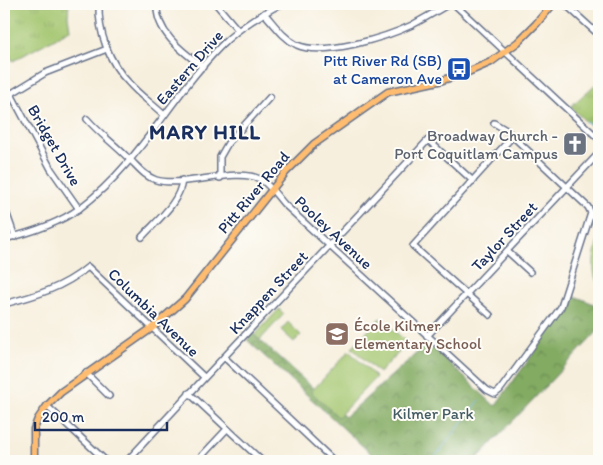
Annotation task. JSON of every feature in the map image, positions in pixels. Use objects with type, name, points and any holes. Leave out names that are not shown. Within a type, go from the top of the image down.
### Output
[{"type":"main road","name":"Pitt River Road","points":[[34,461],[34,429],[47,406],[61,392],[86,373],[152,328],[191,292],[293,163],[314,144],[388,92],[443,80],[491,62],[506,52],[536,24],[553,4]]},
{"type":"street","points":[[99,4],[98,17],[111,59],[128,83],[164,115]]},
{"type":"street","points":[[156,4],[162,28],[175,44],[203,67]]},
{"type":"street","points":[[216,4],[238,30]]},
{"type":"street","name":"Eastern Drive","points":[[4,239],[51,224],[79,209],[95,196],[130,160],[164,115],[227,40],[238,30],[281,4]]},
{"type":"street","points":[[264,13],[282,35],[296,45],[324,49],[372,39],[411,25],[449,4]]},
{"type":"street","points":[[454,4],[599,139]]},
{"type":"street","points":[[565,4],[599,35]]},
{"type":"street","points":[[4,98],[45,72],[107,49]]},
{"type":"street","name":"Bridget Drive","points":[[11,94],[51,169],[79,209]]},
{"type":"street","points":[[220,178],[220,163],[223,151],[270,97]]},
{"type":"street","name":"Pooley Avenue","points":[[87,119],[107,140],[151,178],[163,181],[242,176],[261,180],[427,336],[487,390],[495,394],[500,391],[561,307],[590,216],[590,210],[567,187]]},
{"type":"street","points":[[494,123],[513,136],[567,187]]},
{"type":"street","points":[[490,315],[413,246],[513,136]]},
{"type":"street","name":"Knappen Street","points":[[127,461],[204,377],[358,217],[428,140],[473,181]]},
{"type":"street","name":"Taylor Street","points":[[427,336],[599,153]]},
{"type":"street","points":[[142,237],[181,191],[182,180]]},
{"type":"street","points":[[4,206],[15,237]]},
{"type":"street","points":[[507,251],[530,272]]},
{"type":"street","name":"Columbia Avenue","points":[[4,304],[47,292],[75,278],[88,267],[204,377]]},
{"type":"street","points":[[224,357],[334,461]]},
{"type":"street","points":[[86,373],[109,396]]},
{"type":"street","points":[[189,394],[262,461]]},
{"type":"street","points":[[47,406],[106,461]]},
{"type":"street","points":[[197,461],[227,429]]},
{"type":"green space","points":[[4,4],[69,4],[70,30],[13,61],[4,47]]},
{"type":"green space","points":[[597,83],[599,84],[599,133],[570,107]]},
{"type":"green space","points":[[599,238],[599,287],[596,281],[594,262]]},
{"type":"green space","name":"Kilmer Park","points":[[572,295],[599,306],[599,330],[475,461],[379,461],[247,340],[252,333],[345,417],[428,343],[495,406],[565,310]]},
{"type":"green space","points":[[279,309],[284,314],[258,342],[253,337]]},
{"type":"green space","points":[[380,318],[408,343],[379,373],[352,348]]},
{"type":"green space","points":[[288,322],[301,335],[294,342],[281,330]]},
{"type":"green space","points":[[349,351],[376,377],[338,417],[311,392]]},
{"type":"waterway","points":[[585,122],[599,127]]},
{"type":"waterway","points":[[432,461],[480,400]]},
{"type":"place","name":"Pitt River Rd (SB) at Cameron Ave","points":[[459,69]]},
{"type":"place","name":"Broadway Church - Port Coquitlam Campus","points":[[575,144]]},
{"type":"place","name":"École Kilmer Elementary School","points":[[337,334]]},
{"type":"district","name":"MARY HILL","points":[[205,132]]}]
